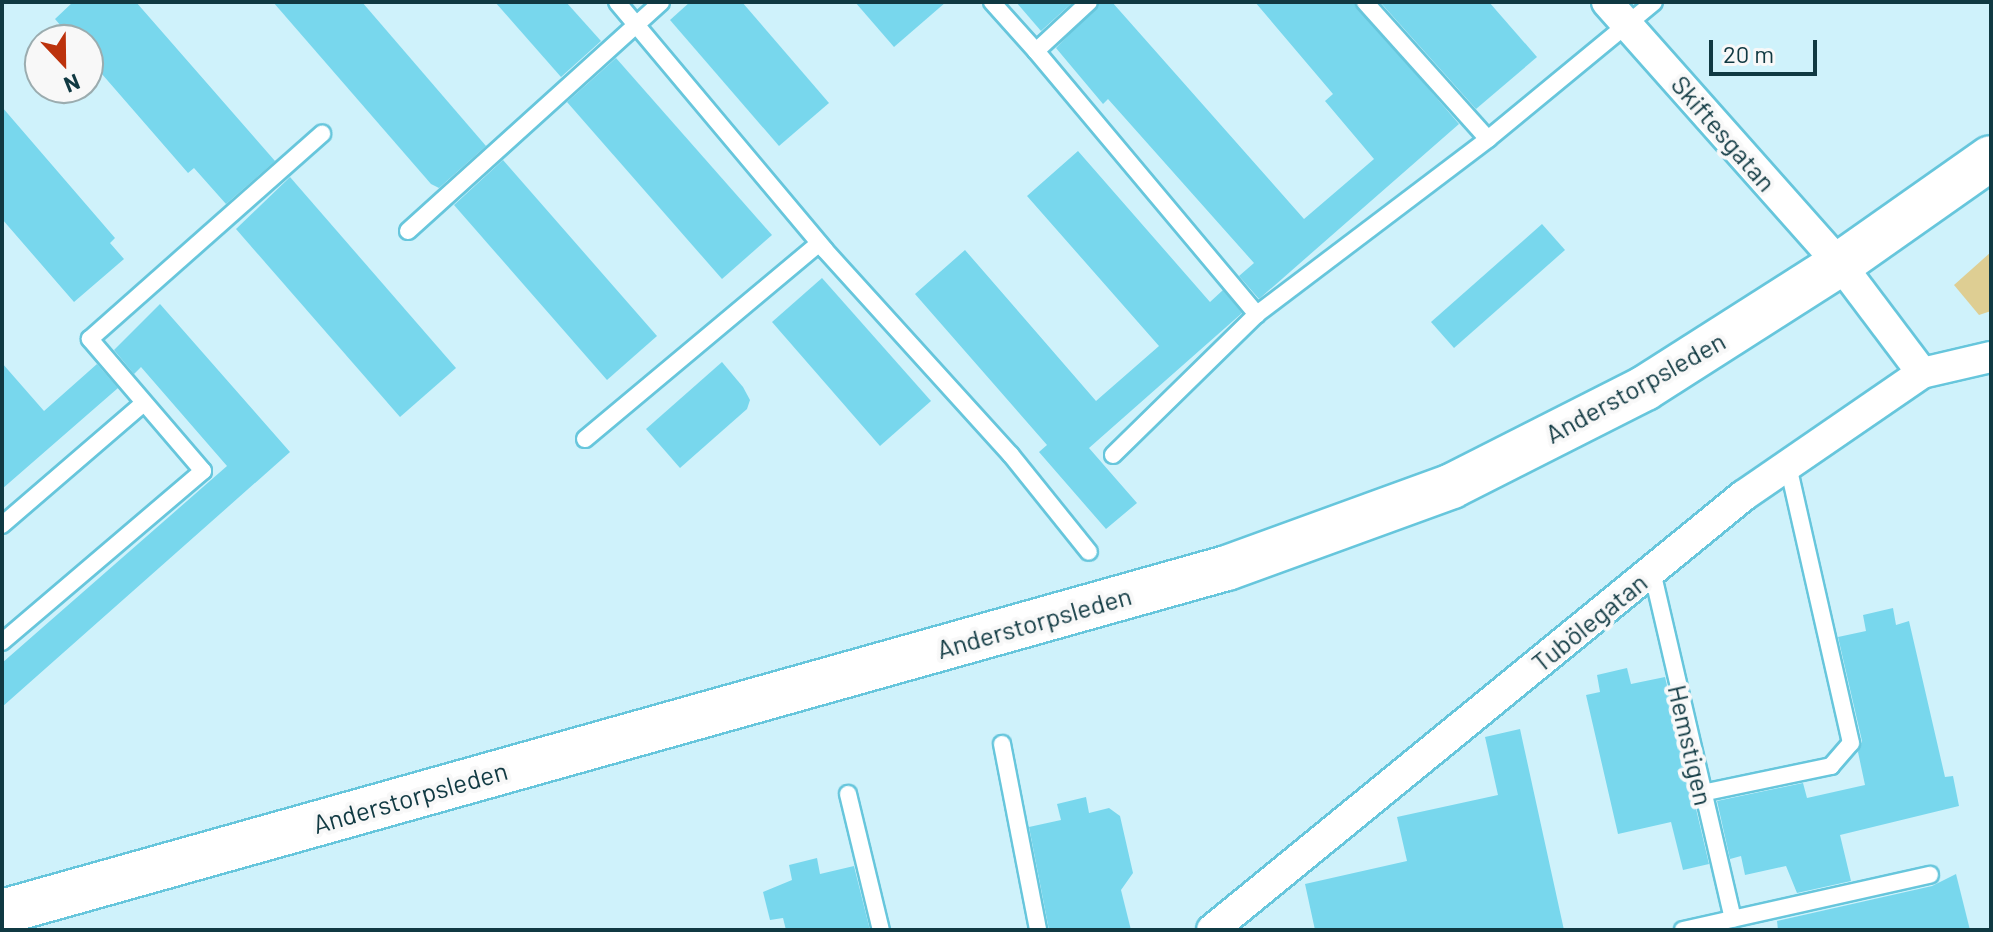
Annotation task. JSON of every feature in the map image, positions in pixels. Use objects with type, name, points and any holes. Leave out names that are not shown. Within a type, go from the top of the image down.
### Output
[{"type":"main road","name":"Anderstorpsleden","points":[[2,912],[1241,563],[1452,486],[1645,388],[1840,264],[1991,158]]},
{"type":"street","name":"Skiftesgatan","points":[[1607,2],[1840,264],[1922,373]]},
{"type":"street","name":"Tubölegatan","points":[[1212,930],[1652,571],[1788,465],[1922,373],[1991,357]]},
{"type":"lane","points":[[617,2],[819,243],[1011,455],[1089,552]]},
{"type":"lane","points":[[408,231],[661,2]]},
{"type":"lane","points":[[992,2],[1257,314]]},
{"type":"lane","points":[[1036,51],[1089,2]]},
{"type":"lane","points":[[1365,2],[1488,139]]},
{"type":"lane","points":[[1113,455],[1257,314],[1488,139],[1654,2]]},
{"type":"lane","points":[[2,642],[203,471],[90,339],[322,134]]},
{"type":"lane","points":[[585,439],[819,243]]},
{"type":"lane","points":[[2,525],[144,403]]},
{"type":"lane","points":[[1702,793],[1831,766],[1851,743],[1788,465]]},
{"type":"lane","name":"Hemstigen","points":[[1652,571],[1733,919]]},
{"type":"lane","points":[[1002,744],[1038,930]]},
{"type":"lane","points":[[848,794],[881,930]]},
{"type":"lane","points":[[1683,930],[1930,875]]},
{"type":"shaded area","points":[[1991,252],[1991,311],[1979,315],[1954,285]]},
{"type":"building","points":[[73,2],[136,2],[275,161],[226,204],[194,168],[188,173],[104,76],[104,24],[59,24],[55,19]]},
{"type":"building","points":[[273,2],[362,2],[486,146],[439,188],[431,184]]},
{"type":"building","points":[[495,2],[566,2],[601,41],[561,77]]},
{"type":"building","points":[[690,2],[742,2],[829,103],[779,146],[670,20]]},
{"type":"building","points":[[855,2],[946,2],[894,47]]},
{"type":"building","points":[[1016,2],[1073,2],[1041,31]]},
{"type":"building","points":[[1100,2],[1112,2],[1304,219],[1374,159],[1325,101],[1333,94],[1255,2],[1354,2],[1459,124],[1259,299],[1239,276],[1254,263],[1108,99],[1103,104],[1056,48]]},
{"type":"building","points":[[1380,2],[1489,2],[1537,57],[1476,109]]},
{"type":"building","points":[[616,58],[772,235],[722,279],[567,102]]},
{"type":"building","points":[[2,107],[115,238],[110,243],[124,259],[74,302],[2,219]]},
{"type":"building","points":[[1078,151],[1210,302],[1223,290],[1242,313],[1089,448],[1137,503],[1106,529],[1039,452],[1047,445],[915,294],[965,250],[1096,401],[1159,346],[1027,196]]},
{"type":"building","points":[[503,160],[657,336],[607,380],[454,205]]},
{"type":"building","points":[[290,177],[456,368],[400,417],[236,229]]},
{"type":"building","points":[[1542,224],[1565,250],[1454,348],[1431,322]]},
{"type":"building","points":[[822,278],[931,401],[880,446],[772,322]]},
{"type":"building","points":[[160,304],[290,452],[2,707],[2,663],[227,466],[141,367],[134,374],[114,350]]},
{"type":"building","points":[[722,362],[750,400],[747,409],[680,468],[646,429]]},
{"type":"building","points":[[2,363],[44,411],[97,364],[118,388],[2,489]]},
{"type":"building","points":[[1893,608],[1896,625],[1909,621],[1945,777],[1953,776],[1959,806],[1840,835],[1851,881],[1797,893],[1786,866],[1745,875],[1741,856],[1730,859],[1717,801],[1803,783],[1807,798],[1865,785],[1858,752],[1862,741],[1838,637],[1866,631],[1863,615]]},
{"type":"building","points":[[1627,668],[1631,684],[1665,677],[1709,864],[1683,870],[1671,822],[1618,834],[1586,695],[1600,692],[1597,675]]},
{"type":"building","points":[[1520,729],[1564,930],[1315,930],[1305,884],[1407,861],[1397,817],[1498,795],[1485,737]]},
{"type":"building","points":[[1086,797],[1089,813],[1109,808],[1120,816],[1133,873],[1121,890],[1131,930],[1049,930],[1029,827],[1061,820],[1057,804]]},
{"type":"building","points":[[817,858],[820,874],[854,866],[870,930],[786,930],[783,918],[770,920],[763,892],[792,880],[789,865]]},
{"type":"building","points":[[1956,874],[1970,930],[1778,930],[1777,921],[1932,886]]}]
